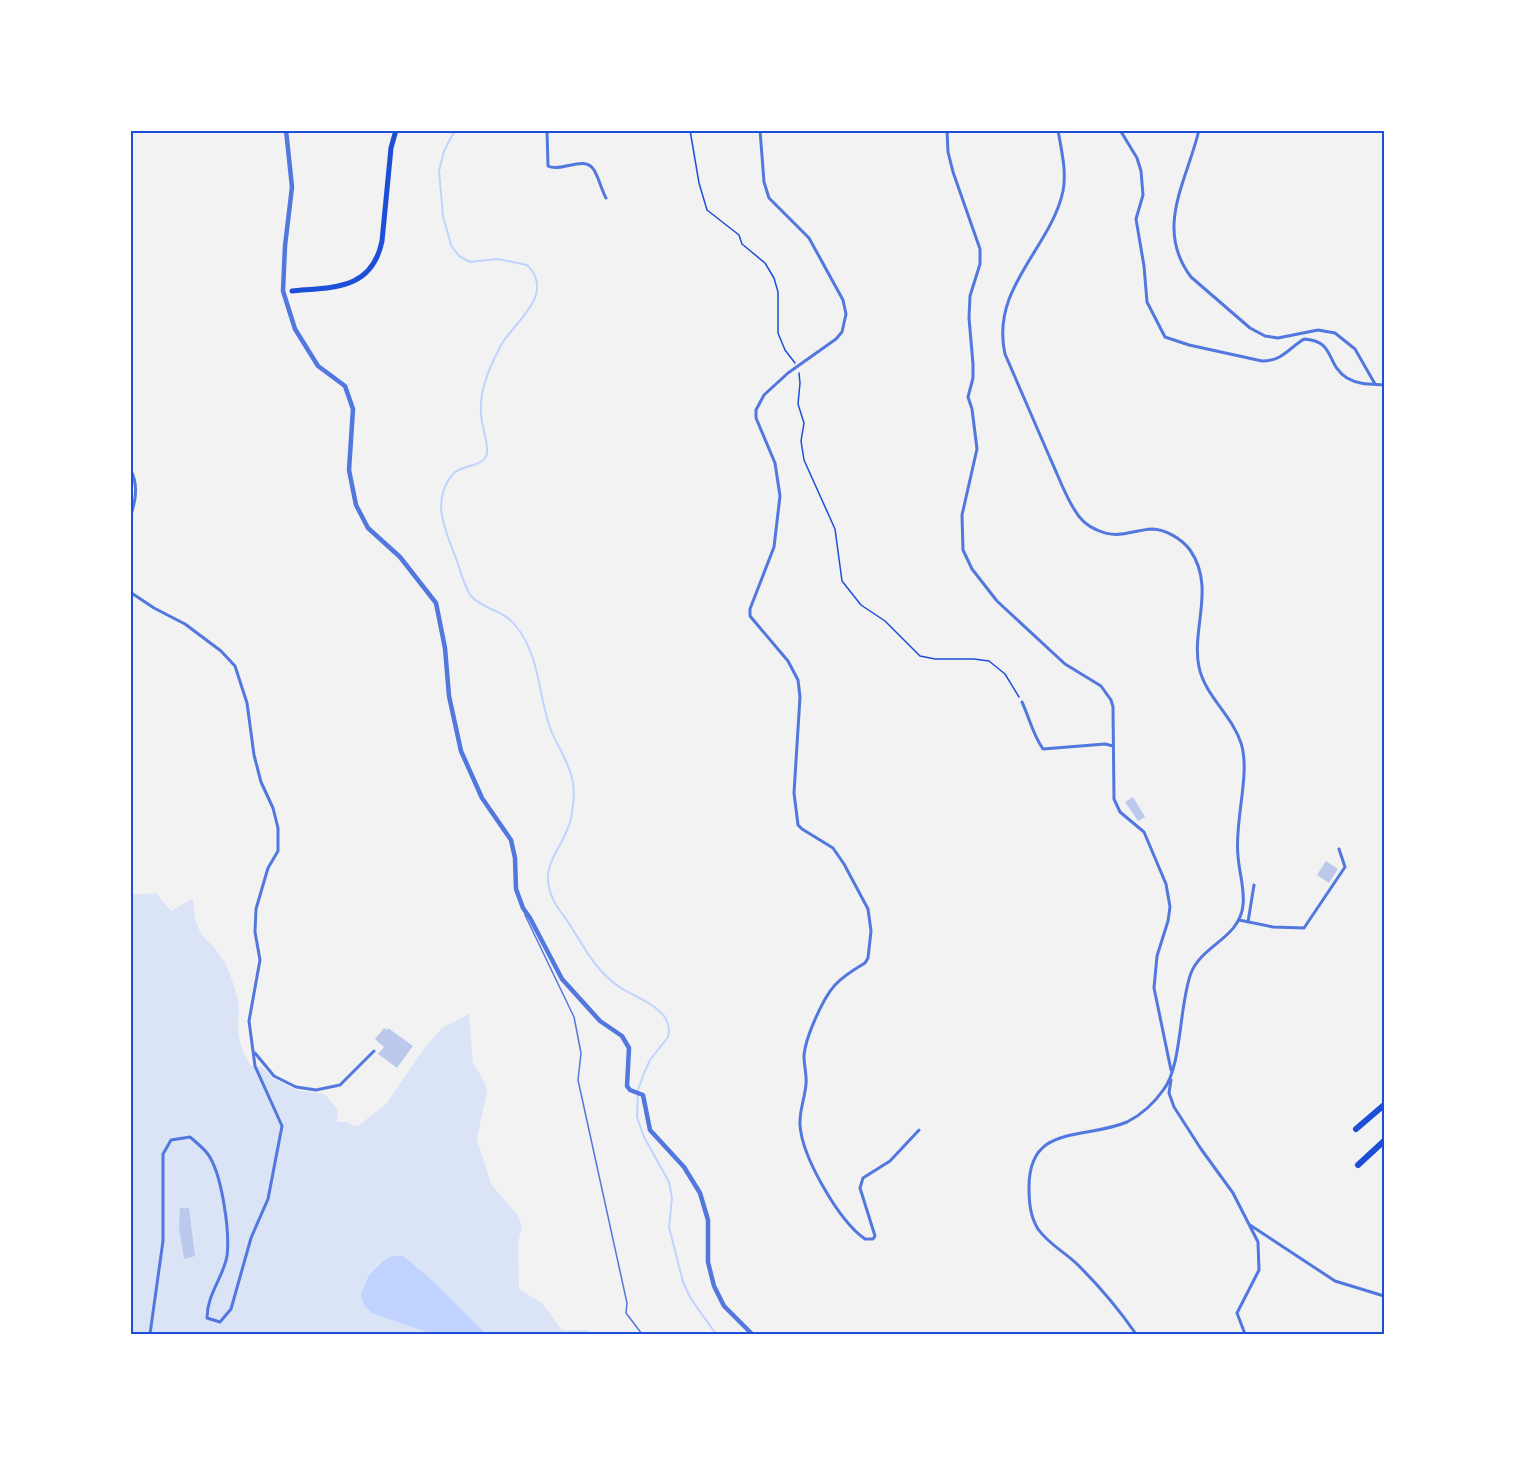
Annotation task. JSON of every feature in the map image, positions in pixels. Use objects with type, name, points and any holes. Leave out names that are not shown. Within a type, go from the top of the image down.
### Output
[{"type":"highway","points":[[292,291],[348,284],[365,275],[374,266],[382,241],[391,148],[396,130]]},
{"type":"highway","points":[[1356,1129],[1384,1105]]},
{"type":"highway","points":[[1358,1165],[1384,1141]]},
{"type":"street","points":[[286,130],[292,187],[285,246],[283,291],[295,329],[318,366],[345,386],[353,409],[349,470],[356,505],[368,528],[400,557],[436,603],[445,648],[449,696],[461,751],[482,798],[511,840],[515,858],[516,889],[522,908],[530,918],[562,979],[600,1021],[622,1036],[626,1042],[629,1048],[627,1086],[630,1090],[643,1095],[650,1130],[684,1167],[700,1193],[708,1220],[708,1262],[714,1286],[724,1306],[752,1335]]},
{"type":"street","points":[[547,130],[548,166],[553,168],[582,163],[590,165],[595,171],[606,198]]},
{"type":"street","points":[[760,130],[764,182],[769,198],[809,238],[846,309],[845,325],[836,339],[797,366],[764,395],[756,410],[756,418],[775,463],[780,496],[774,547],[750,609],[750,616],[788,661],[798,681],[800,697],[794,793],[798,825],[833,848],[844,864],[871,919],[868,958],[865,963],[835,984],[806,1044],[804,1057],[806,1082],[799,1114],[802,1140],[815,1174],[848,1222],[866,1239],[873,1239],[875,1236],[861,1188],[863,1178],[890,1161],[919,1130]]},
{"type":"street","points":[[947,130],[948,152],[953,172],[980,249],[980,264],[970,296],[969,318],[973,378],[968,397],[972,409],[977,449],[962,515],[963,550],[972,569],[1005,609],[1065,664],[1101,686],[1111,700],[1114,799],[1120,812],[1144,832],[1166,884],[1170,907],[1157,956],[1154,988],[1172,1074],[1166,1088],[1145,1110],[1128,1121],[1059,1138],[1047,1144],[1036,1154],[1030,1167],[1029,1205],[1041,1233],[1079,1265],[1136,1335]]},
{"type":"street","points":[[1058,130],[1064,188],[1052,223],[1029,257],[1011,294],[1003,325],[1004,347],[1065,492],[1081,519],[1095,530],[1109,534],[1124,535],[1153,529],[1181,540],[1191,551],[1197,565],[1203,597],[1197,652],[1199,668],[1205,686],[1229,718],[1242,747],[1244,761],[1237,854],[1244,905],[1239,920],[1228,934],[1202,956],[1192,970],[1169,1093],[1174,1107],[1233,1193],[1257,1242],[1259,1270],[1237,1313],[1245,1335]]},
{"type":"street","points":[[1120,130],[1137,158],[1141,171],[1143,195],[1136,219],[1147,302],[1165,337],[1262,362],[1279,358],[1309,333]]},
{"type":"street","points":[[1199,130],[1175,205],[1174,237],[1184,267],[1191,277],[1250,328],[1265,336],[1278,338],[1318,330],[1335,333],[1345,339],[1364,361],[1375,384]]},
{"type":"street","points":[[1304,339],[1315,339],[1323,343],[1340,372],[1349,379],[1366,384],[1384,385]]},
{"type":"street","points":[[130,469],[136,487],[136,502],[130,517]]},
{"type":"street","points":[[130,592],[185,624],[221,651],[235,666],[247,703],[254,755],[261,782],[273,808],[278,828],[278,851],[268,868],[256,909],[255,932],[260,960],[249,1021],[255,1066],[272,1099],[282,1126],[268,1199],[251,1238],[231,1309],[220,1322],[207,1318],[207,1305],[226,1257],[225,1207],[220,1179],[208,1154],[190,1137],[171,1140],[163,1154],[163,1241],[150,1335]]},
{"type":"street","points":[[1022,702],[1036,740],[1043,749],[1106,744],[1113,746]]},
{"type":"street","points":[[1239,920],[1273,927],[1304,928],[1345,867],[1340,849]]},
{"type":"street","points":[[1248,922],[1254,885]]},
{"type":"street","points":[[253,1049],[257,1058],[274,1076],[296,1087],[316,1090],[340,1085],[374,1051]]},
{"type":"street","points":[[1249,1224],[1335,1281],[1384,1296]]},
{"type":"lane","points":[[522,908],[574,1017],[580,1053],[578,1080],[627,1303],[626,1313],[642,1335]]},
{"type":"path","points":[[690,130],[697,175],[707,210],[727,228],[739,235],[742,244],[765,263],[774,278],[778,292],[778,333],[785,350],[797,366],[800,383],[798,404],[804,423],[801,441],[804,460],[835,529],[842,581],[861,605],[885,621],[920,656],[935,659],[974,658],[989,661],[1005,674],[1022,702]]},
{"type":"shaded area","points":[[156,893],[171,911],[193,898],[199,929],[223,959],[234,985],[239,1008],[239,1038],[251,1066],[261,1066],[273,1078],[296,1090],[325,1094],[338,1110],[337,1122],[347,1122],[353,1126],[359,1125],[386,1104],[423,1050],[442,1028],[469,1014],[473,1063],[487,1091],[477,1139],[491,1184],[519,1217],[522,1227],[518,1244],[519,1289],[542,1303],[562,1330],[588,1330],[593,1334],[131,1334],[131,895]]},
{"type":"water","points":[[392,1256],[403,1256],[433,1281],[486,1334],[432,1334],[372,1313],[364,1305],[361,1294],[369,1275],[384,1260]]},
{"type":"building","points":[[1133,797],[1145,817],[1138,821],[1125,802]]},
{"type":"building","points":[[1326,861],[1338,869],[1329,883],[1317,875]]},
{"type":"building","points":[[384,1028],[387,1030],[388,1028],[413,1046],[397,1068],[378,1054],[384,1047],[375,1039]]},
{"type":"building","points":[[180,1208],[189,1208],[195,1256],[184,1259],[179,1228]]},
{"type":"waterway","points":[[455,130],[444,151],[439,171],[443,216],[451,245],[459,256],[470,262],[498,259],[527,265],[535,276],[537,287],[530,308],[500,347],[491,365],[482,393],[481,412],[487,454],[481,462],[453,474],[442,495],[442,518],[466,588],[471,596],[510,620],[523,637],[534,662],[550,728],[571,776],[574,787],[571,819],[553,858],[548,877],[554,902],[602,972],[618,986],[654,1007],[668,1023],[668,1037],[650,1060],[638,1090],[637,1117],[644,1137],[669,1182],[672,1198],[669,1227],[683,1282],[691,1299],[716,1334]]}]
